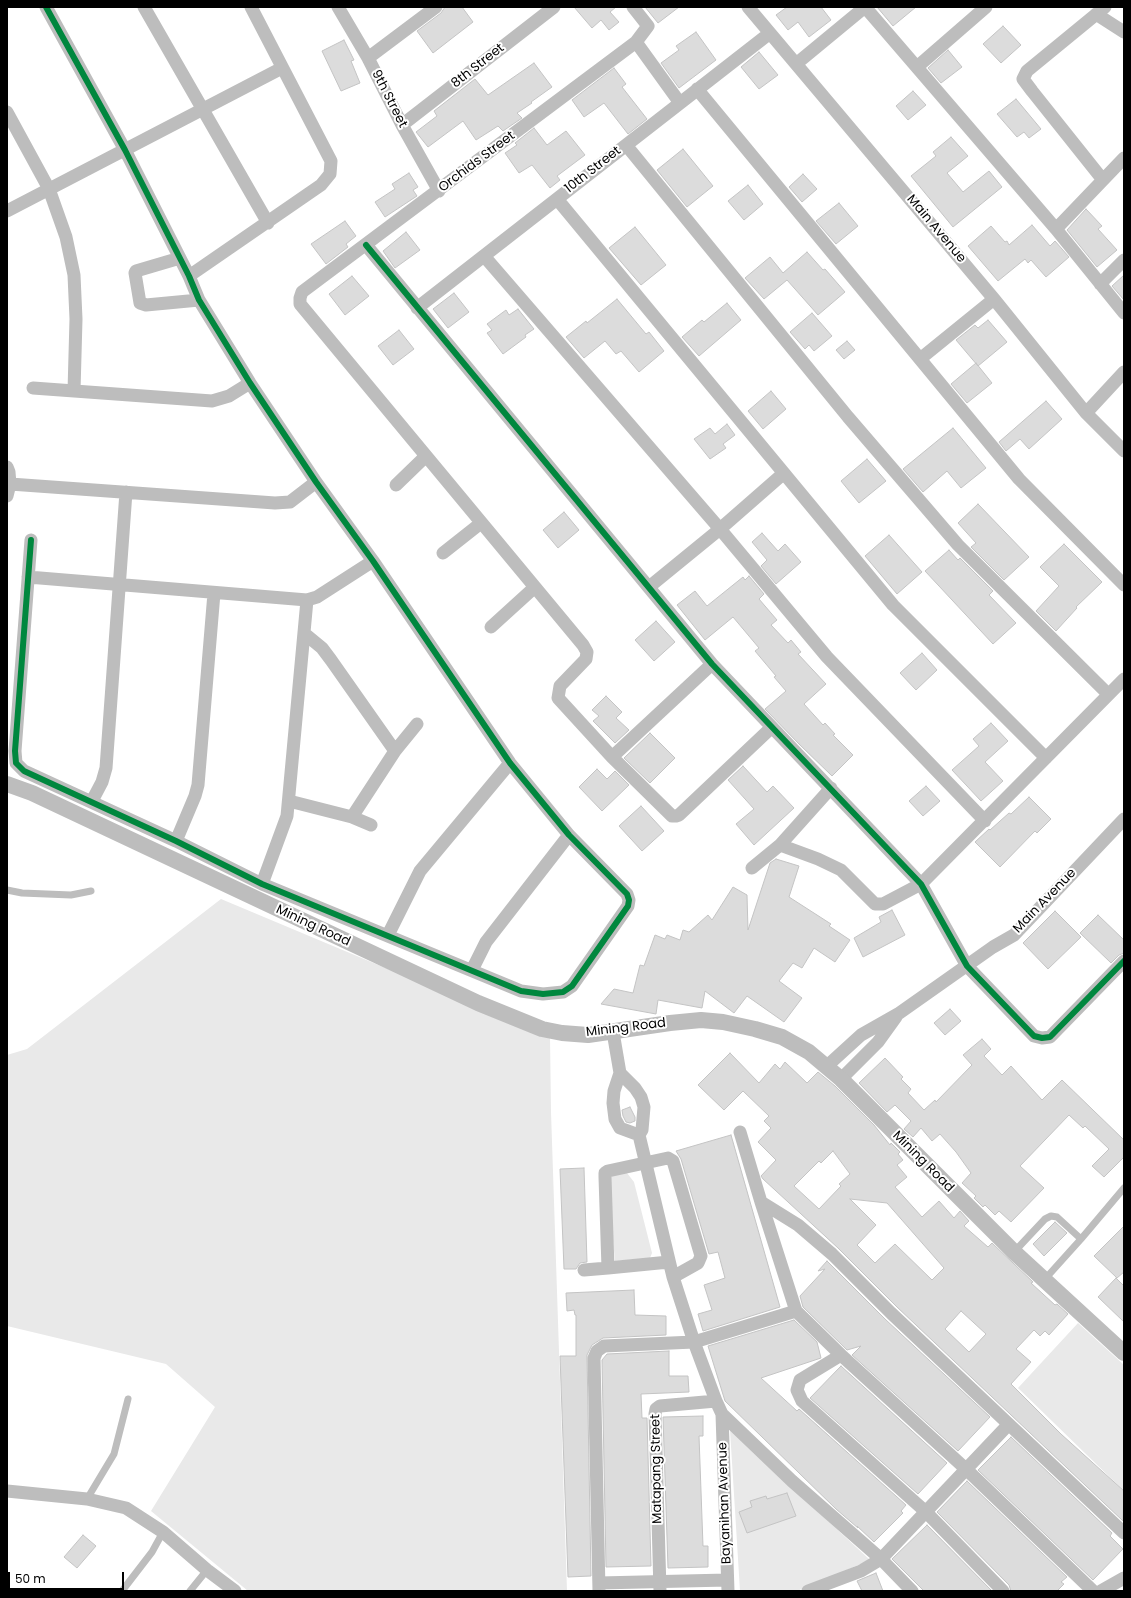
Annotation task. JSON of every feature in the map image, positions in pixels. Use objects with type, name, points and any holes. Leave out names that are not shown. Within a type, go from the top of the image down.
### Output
[{"type":"street","points":[[31,540],[15,751],[16,763],[24,771],[92,801],[262,884],[521,991],[543,994],[563,992],[572,986],[628,906],[629,900],[627,894],[568,835],[510,763],[373,561],[316,482],[250,383],[199,300],[180,258],[124,150],[46,7]]},
{"type":"street","points":[[144,7],[268,222]]},
{"type":"street","points":[[189,276],[321,185],[330,174],[331,161],[251,7]]},
{"type":"street","name":"9th Street","points":[[338,7],[368,58],[402,125],[439,190]]},
{"type":"street","points":[[368,58],[436,7]]},
{"type":"street","name":"8th Street","points":[[402,125],[554,7]]},
{"type":"street","name":"Orchids Street","points":[[426,456],[300,304],[302,292],[636,42],[648,26],[633,7]]},
{"type":"street","name":"Main Avenue","points":[[748,7],[994,299],[1086,413],[1124,451]]},
{"type":"street","points":[[796,64],[865,7],[1056,230],[1124,313]]},
{"type":"street","points":[[917,67],[986,7]]},
{"type":"street","points":[[1103,180],[1023,79],[1027,71],[1100,11],[1124,32]]},
{"type":"street","name":"10th Street","points":[[417,308],[770,33]]},
{"type":"street","points":[[636,42],[680,103]]},
{"type":"street","points":[[7,211],[282,68]]},
{"type":"street","points":[[697,89],[1019,479],[1122,579]]},
{"type":"street","points":[[7,112],[49,190],[66,237],[74,275],[76,319],[74,391]]},
{"type":"street","points":[[626,145],[848,417],[958,545],[1108,694]]},
{"type":"street","points":[[1056,230],[1124,158]]},
{"type":"street","points":[[557,199],[893,605],[1046,758]]},
{"type":"street","points":[[366,245],[712,664],[771,728],[831,788],[921,884],[967,966],[1034,1036],[1042,1038],[1050,1036],[1124,961]]},
{"type":"street","points":[[484,256],[720,529],[827,657],[985,821]]},
{"type":"street","points":[[180,258],[136,271],[134,273],[140,303],[146,305],[199,300]]},
{"type":"street","points":[[1100,284],[1124,260]]},
{"type":"street","points":[[920,359],[994,299]]},
{"type":"street","points":[[1086,413],[1124,372]]},
{"type":"street","points":[[33,388],[212,401],[229,396],[250,383]]},
{"type":"street","points":[[396,485],[426,456],[583,645],[587,652],[586,659],[560,686],[558,698],[612,757],[672,816],[679,815],[771,728]]},
{"type":"street","points":[[7,467],[9,472],[8,490],[126,492],[275,503],[290,502],[316,482]]},
{"type":"street","points":[[649,587],[720,529],[784,473]]},
{"type":"street","points":[[92,801],[102,782],[106,768],[126,492]]},
{"type":"street","points":[[443,553],[481,522]]},
{"type":"street","points":[[28,577],[307,600],[317,597],[373,561]]},
{"type":"street","points":[[490,627],[535,587]]},
{"type":"street","points":[[176,841],[195,796],[198,785],[214,593]]},
{"type":"street","points":[[262,884],[287,816],[307,600]]},
{"type":"street","points":[[305,634],[322,648],[332,660],[395,751]]},
{"type":"street","points":[[612,757],[712,664]]},
{"type":"street","points":[[780,845],[818,859],[841,870],[878,905],[883,904],[921,884],[1124,679]]},
{"type":"street","points":[[352,817],[395,751],[417,724]]},
{"type":"street","points":[[388,935],[420,871],[510,763]]},
{"type":"street","name":"Mining Road","points":[[7,784],[32,793],[478,1003],[542,1028],[562,1033],[588,1035],[670,1023],[702,1020],[723,1022],[782,1037],[809,1052],[827,1066],[1014,1252],[1124,1353]]},
{"type":"street","points":[[752,868],[780,845],[831,788]]},
{"type":"street","points":[[289,801],[352,817],[371,825]]},
{"type":"street","name":"Main Avenue","points":[[827,1066],[861,1035],[898,1014],[1014,935],[1124,819]]},
{"type":"street","points":[[472,970],[486,942],[568,835]]},
{"type":"street","name":"Main Avenue","points":[[841,1079],[878,1042],[898,1014]]},
{"type":"street","points":[[613,1032],[620,1073],[614,1091],[613,1103],[615,1119],[620,1128],[640,1135]]},
{"type":"street","points":[[620,1073],[635,1088],[641,1097],[644,1106],[642,1130],[640,1135],[669,1262],[694,1342],[722,1414],[792,1481],[881,1559],[912,1591]]},
{"type":"street","points":[[740,1132],[796,1311],[841,1355],[967,1470],[1093,1591]]},
{"type":"street","points":[[608,1268],[605,1173],[608,1171],[668,1158],[673,1161],[701,1256],[698,1263],[673,1277]]},
{"type":"street","points":[[761,1202],[798,1225],[832,1254],[891,1313],[1008,1425],[1124,1533]]},
{"type":"street","points":[[584,1270],[669,1262]]},
{"type":"street","points":[[727,1586],[599,1587],[594,1358],[597,1351],[604,1346],[694,1342],[796,1311]]},
{"type":"street","points":[[841,1355],[800,1380],[797,1390],[802,1401],[926,1512],[1003,1591]]},
{"type":"street","name":"Matapang Street","points":[[660,1586],[656,1409],[660,1406],[716,1401]]},
{"type":"street","name":"Bayanihan Avenue","points":[[722,1414],[727,1586]]},
{"type":"street","points":[[808,1591],[861,1571],[881,1559],[1008,1425]]},
{"type":"street","points":[[7,1492],[87,1499],[126,1508],[163,1532],[207,1570],[235,1591]]},
{"type":"street","points":[[1101,1591],[1124,1578]]},
{"type":"lane","points":[[7,890],[22,893],[71,895],[91,891]]},
{"type":"lane","points":[[1045,1279],[1082,1239],[1124,1188]]},
{"type":"lane","points":[[1014,1252],[1044,1219],[1051,1216],[1058,1217],[1082,1239]]},
{"type":"lane","points":[[87,1499],[114,1454],[128,1399]]},
{"type":"lane","points":[[122,1591],[152,1552],[163,1532]]},
{"type":"lane","points":[[190,1591],[207,1570]]},
{"type":"shaded area","points":[[221,899],[550,1037],[551,1112],[567,1591],[248,1591],[151,1511],[215,1407],[166,1364],[7,1326],[7,1055],[27,1049]]},
{"type":"shaded area","points":[[627,1173],[634,1182],[652,1253],[650,1258],[615,1261],[607,1175]]},
{"type":"shaded area","points":[[1078,1323],[1124,1365],[1124,1491],[1018,1388]]},
{"type":"shaded area","points":[[730,1430],[870,1560],[797,1591],[740,1591]]},
{"type":"building","points":[[445,7],[462,7],[473,22],[433,53],[417,31],[441,13]]},
{"type":"building","points":[[574,7],[616,7],[610,12],[619,22],[609,30],[601,20],[592,28]]},
{"type":"building","points":[[645,7],[679,7],[658,23]]},
{"type":"building","points":[[787,7],[821,7],[831,20],[809,37],[798,22],[788,30],[776,15]]},
{"type":"building","points":[[877,7],[916,7],[893,26]]},
{"type":"building","points":[[1003,26],[1021,45],[1001,63],[983,44]]},
{"type":"building","points":[[696,32],[716,60],[679,88],[661,63],[679,50],[676,46]]},
{"type":"building","points":[[344,40],[354,60],[351,61],[360,83],[341,91],[322,51]]},
{"type":"building","points":[[948,50],[962,67],[941,83],[928,68]]},
{"type":"building","points":[[759,52],[778,75],[759,89],[741,67]]},
{"type":"building","points":[[534,63],[552,87],[517,113],[522,118],[503,131],[498,126],[476,140],[463,121],[428,147],[416,132],[437,116],[434,111],[475,79],[488,95]]},
{"type":"building","points":[[614,68],[626,84],[622,87],[647,119],[628,134],[604,103],[584,117],[572,100]]},
{"type":"building","points":[[913,91],[926,105],[908,120],[896,106]]},
{"type":"building","points":[[1016,99],[1041,129],[1029,138],[1024,132],[1017,137],[997,114]]},
{"type":"building","points":[[534,128],[547,145],[566,131],[585,155],[557,176],[560,180],[550,188],[532,165],[519,173],[505,153],[517,145],[515,143]]},
{"type":"building","points":[[951,137],[968,156],[947,173],[963,192],[989,171],[1002,187],[953,227],[911,176],[936,156],[933,152]]},
{"type":"building","points":[[683,149],[713,186],[687,207],[657,170]]},
{"type":"building","points":[[409,173],[418,187],[413,190],[417,196],[385,217],[375,202],[395,189],[392,184]]},
{"type":"building","points":[[803,174],[817,189],[802,202],[789,187]]},
{"type":"building","points":[[748,185],[763,204],[744,220],[728,201]]},
{"type":"building","points":[[839,203],[858,226],[836,244],[816,221]]},
{"type":"building","points":[[1086,209],[1102,226],[1098,229],[1117,250],[1097,267],[1067,230]]},
{"type":"building","points":[[345,221],[356,236],[346,244],[348,247],[326,264],[311,244]]},
{"type":"building","points":[[1032,225],[1050,246],[1055,241],[1069,257],[1046,277],[1031,260],[1028,263],[1025,259],[998,281],[968,246],[991,226],[1005,242],[1007,241],[1009,245]]},
{"type":"building","points":[[635,227],[666,265],[641,285],[609,248]]},
{"type":"building","points":[[406,232],[420,250],[395,268],[383,251]]},
{"type":"building","points":[[807,252],[823,270],[825,269],[845,292],[818,315],[787,280],[764,299],[745,278],[770,257],[783,273]]},
{"type":"building","points":[[1124,275],[1124,300],[1112,286]]},
{"type":"building","points":[[352,276],[369,296],[345,315],[329,294]]},
{"type":"building","points":[[454,293],[469,312],[448,328],[433,309]]},
{"type":"building","points":[[617,299],[646,334],[649,332],[664,351],[639,372],[621,351],[616,354],[605,341],[584,358],[566,337],[586,321],[587,323]]},
{"type":"building","points":[[727,303],[741,320],[699,356],[682,337],[702,320],[704,322]]},
{"type":"building","points":[[518,309],[534,329],[525,335],[526,337],[503,354],[487,333],[492,330],[487,324],[506,310],[509,315]]},
{"type":"building","points":[[812,313],[832,336],[814,351],[809,345],[805,349],[790,332]]},
{"type":"building","points":[[988,320],[1007,342],[978,366],[956,340],[975,325],[978,328]]},
{"type":"building","points":[[399,330],[414,349],[393,365],[378,346]]},
{"type":"building","points":[[847,341],[855,350],[844,359],[836,350]]},
{"type":"building","points":[[976,363],[992,383],[967,403],[951,384]]},
{"type":"building","points":[[771,391],[786,409],[763,429],[748,411]]},
{"type":"building","points":[[1046,401],[1062,419],[1029,449],[1020,439],[1006,451],[999,442]]},
{"type":"building","points":[[727,424],[735,435],[723,444],[726,448],[710,459],[694,439],[710,428],[715,434]]},
{"type":"building","points":[[953,428],[986,468],[961,488],[947,471],[923,492],[903,469]]},
{"type":"building","points":[[867,459],[886,481],[859,503],[841,481]]},
{"type":"building","points":[[978,504],[1029,557],[1004,580],[971,547],[976,543],[958,523]]},
{"type":"building","points":[[564,512],[579,530],[558,548],[543,530]]},
{"type":"building","points":[[762,533],[778,551],[785,544],[801,562],[776,584],[761,566],[767,560],[752,542]]},
{"type":"building","points":[[889,535],[922,572],[897,594],[865,556]]},
{"type":"building","points":[[1064,544],[1102,582],[1076,607],[1077,608],[1056,631],[1036,611],[1059,586],[1040,567]]},
{"type":"building","points":[[949,550],[958,560],[960,558],[993,591],[989,595],[1016,623],[993,644],[925,571]]},
{"type":"building","points":[[749,576],[764,594],[759,599],[777,620],[771,625],[788,643],[791,640],[801,652],[798,654],[826,684],[804,704],[823,725],[825,723],[835,734],[833,735],[853,755],[832,776],[765,709],[786,691],[774,677],[776,676],[755,651],[759,648],[733,617],[705,640],[677,605],[695,591],[707,606],[743,577],[745,580]]},
{"type":"building","points":[[656,621],[675,642],[654,661],[635,640]]},
{"type":"building","points":[[922,653],[937,670],[916,690],[900,673]]},
{"type":"building","points":[[606,696],[622,712],[616,718],[629,730],[615,743],[593,721],[599,716],[592,710]]},
{"type":"building","points":[[991,723],[1008,741],[985,762],[1003,781],[981,801],[952,770],[979,746],[973,739]]},
{"type":"building","points":[[650,733],[675,758],[650,783],[624,758]]},
{"type":"building","points":[[743,766],[767,792],[773,786],[794,808],[754,845],[736,824],[754,809],[728,780]]},
{"type":"building","points":[[597,769],[607,779],[615,771],[629,785],[602,811],[579,787]]},
{"type":"building","points":[[926,786],[940,801],[923,816],[909,801]]},
{"type":"building","points":[[1029,797],[1051,819],[1037,833],[1035,831],[1000,867],[975,842],[1009,813],[1011,814]]},
{"type":"building","points":[[641,806],[664,831],[642,851],[619,826]]},
{"type":"building","points":[[776,859],[799,866],[789,897],[831,924],[829,926],[850,940],[835,962],[814,948],[802,968],[793,963],[779,981],[802,998],[784,1022],[747,996],[734,1013],[705,991],[702,1008],[658,1000],[656,1014],[601,1004],[614,989],[633,993],[640,965],[644,966],[655,935],[665,939],[667,935],[680,940],[683,930],[689,932],[708,915],[712,920],[733,887],[747,895],[748,930],[770,863]]},
{"type":"building","points":[[892,910],[905,935],[863,957],[854,938],[881,922],[879,917]]},
{"type":"building","points":[[1055,911],[1081,937],[1048,969],[1023,943]]},
{"type":"building","points":[[1098,915],[1124,940],[1124,953],[1119,955],[1111,963],[1080,933]]},
{"type":"building","points":[[950,1009],[961,1021],[945,1035],[934,1023]]},
{"type":"building","points":[[982,1039],[991,1049],[984,1056],[1002,1075],[1011,1066],[1042,1100],[1062,1080],[1124,1140],[1124,1157],[1104,1177],[1092,1166],[1109,1149],[1085,1126],[1083,1128],[1069,1115],[1020,1166],[1044,1188],[1011,1222],[999,1211],[995,1215],[985,1205],[983,1207],[974,1198],[976,1196],[962,1183],[971,1173],[956,1152],[940,1134],[932,1141],[921,1128],[913,1137],[904,1129],[911,1121],[895,1105],[887,1112],[859,1083],[885,1058],[903,1077],[901,1079],[911,1089],[908,1093],[924,1110],[935,1100],[936,1102],[972,1065],[963,1055]]},
{"type":"building","points":[[730,1053],[759,1083],[775,1064],[780,1069],[785,1062],[807,1083],[818,1072],[835,1086],[874,1125],[890,1145],[891,1143],[900,1152],[898,1154],[903,1160],[897,1165],[907,1177],[895,1187],[922,1217],[939,1201],[954,1218],[960,1211],[969,1221],[964,1226],[988,1247],[992,1243],[1033,1282],[1031,1283],[1055,1305],[1057,1304],[1068,1314],[1049,1335],[1045,1331],[1040,1336],[1034,1330],[1016,1349],[1031,1362],[1011,1384],[1061,1434],[1124,1491],[1123,1521],[897,1307],[838,1248],[763,1179],[761,1176],[776,1160],[758,1142],[771,1128],[764,1121],[769,1116],[743,1091],[724,1110],[698,1085]],"holes":[[[833,1151],[850,1174],[839,1184],[841,1186],[819,1209],[794,1186],[819,1161],[821,1163]],[[850,1199],[887,1203],[944,1268],[932,1280],[895,1244],[875,1263],[857,1245],[876,1225]],[[961,1311],[986,1334],[969,1352],[945,1329]]]},
{"type":"building","points":[[630,1107],[635,1117],[635,1121],[630,1123],[626,1122],[622,1110]]},
{"type":"building","points":[[731,1135],[780,1307],[703,1331],[698,1314],[712,1310],[704,1285],[725,1278],[718,1252],[709,1254],[681,1159],[676,1151]]},
{"type":"building","points":[[584,1168],[587,1262],[580,1263],[576,1269],[564,1269],[560,1169]]},
{"type":"building","points":[[1055,1222],[1067,1233],[1044,1256],[1033,1244]]},
{"type":"building","points":[[1124,1226],[1124,1272],[1117,1278],[1094,1256]]},
{"type":"building","points":[[827,1261],[885,1319],[990,1417],[958,1451],[852,1355],[861,1346],[847,1350],[803,1307],[800,1296],[825,1269],[818,1271]]},
{"type":"building","points":[[1116,1278],[1124,1286],[1124,1322],[1098,1297]]},
{"type":"building","points":[[634,1290],[635,1315],[666,1316],[666,1335],[603,1338],[592,1345],[587,1355],[591,1576],[568,1577],[560,1356],[576,1356],[576,1315],[574,1310],[567,1311],[566,1293]]},
{"type":"building","points":[[794,1320],[817,1342],[821,1358],[761,1378],[797,1411],[799,1409],[906,1505],[901,1511],[903,1513],[874,1542],[836,1509],[725,1401],[708,1346]]},
{"type":"building","points":[[669,1351],[669,1376],[688,1376],[689,1392],[641,1394],[642,1418],[647,1418],[651,1566],[606,1567],[602,1360],[607,1354]]},
{"type":"building","points":[[841,1366],[947,1463],[918,1494],[810,1398]]},
{"type":"building","points":[[703,1416],[703,1436],[699,1436],[703,1546],[708,1546],[708,1567],[668,1568],[663,1417]]},
{"type":"building","points":[[1011,1437],[1112,1533],[1110,1536],[1123,1549],[1093,1580],[978,1470]]},
{"type":"building","points":[[967,1481],[1067,1577],[1061,1582],[1064,1584],[1057,1591],[1011,1591],[1009,1585],[937,1512]]},
{"type":"building","points":[[787,1493],[796,1516],[747,1533],[739,1512],[752,1507],[750,1501],[766,1496],[767,1499]]},
{"type":"building","points":[[927,1525],[992,1591],[924,1591],[892,1559]]},
{"type":"building","points":[[83,1535],[96,1546],[77,1568],[64,1557]]},
{"type":"building","points":[[876,1573],[883,1591],[862,1591],[857,1581]]},
{"type":"cycle path","points":[[31,540],[15,751],[16,763],[24,771],[176,841],[262,884],[521,991],[543,994],[563,992],[572,986],[628,906],[629,900],[627,894],[569,835],[510,763],[373,561],[316,482],[250,383],[199,300],[189,276],[125,150],[46,7]]},
{"type":"cycle path","points":[[366,245],[712,664],[921,884],[967,966],[1034,1036],[1042,1038],[1050,1037],[1124,961]]}]
